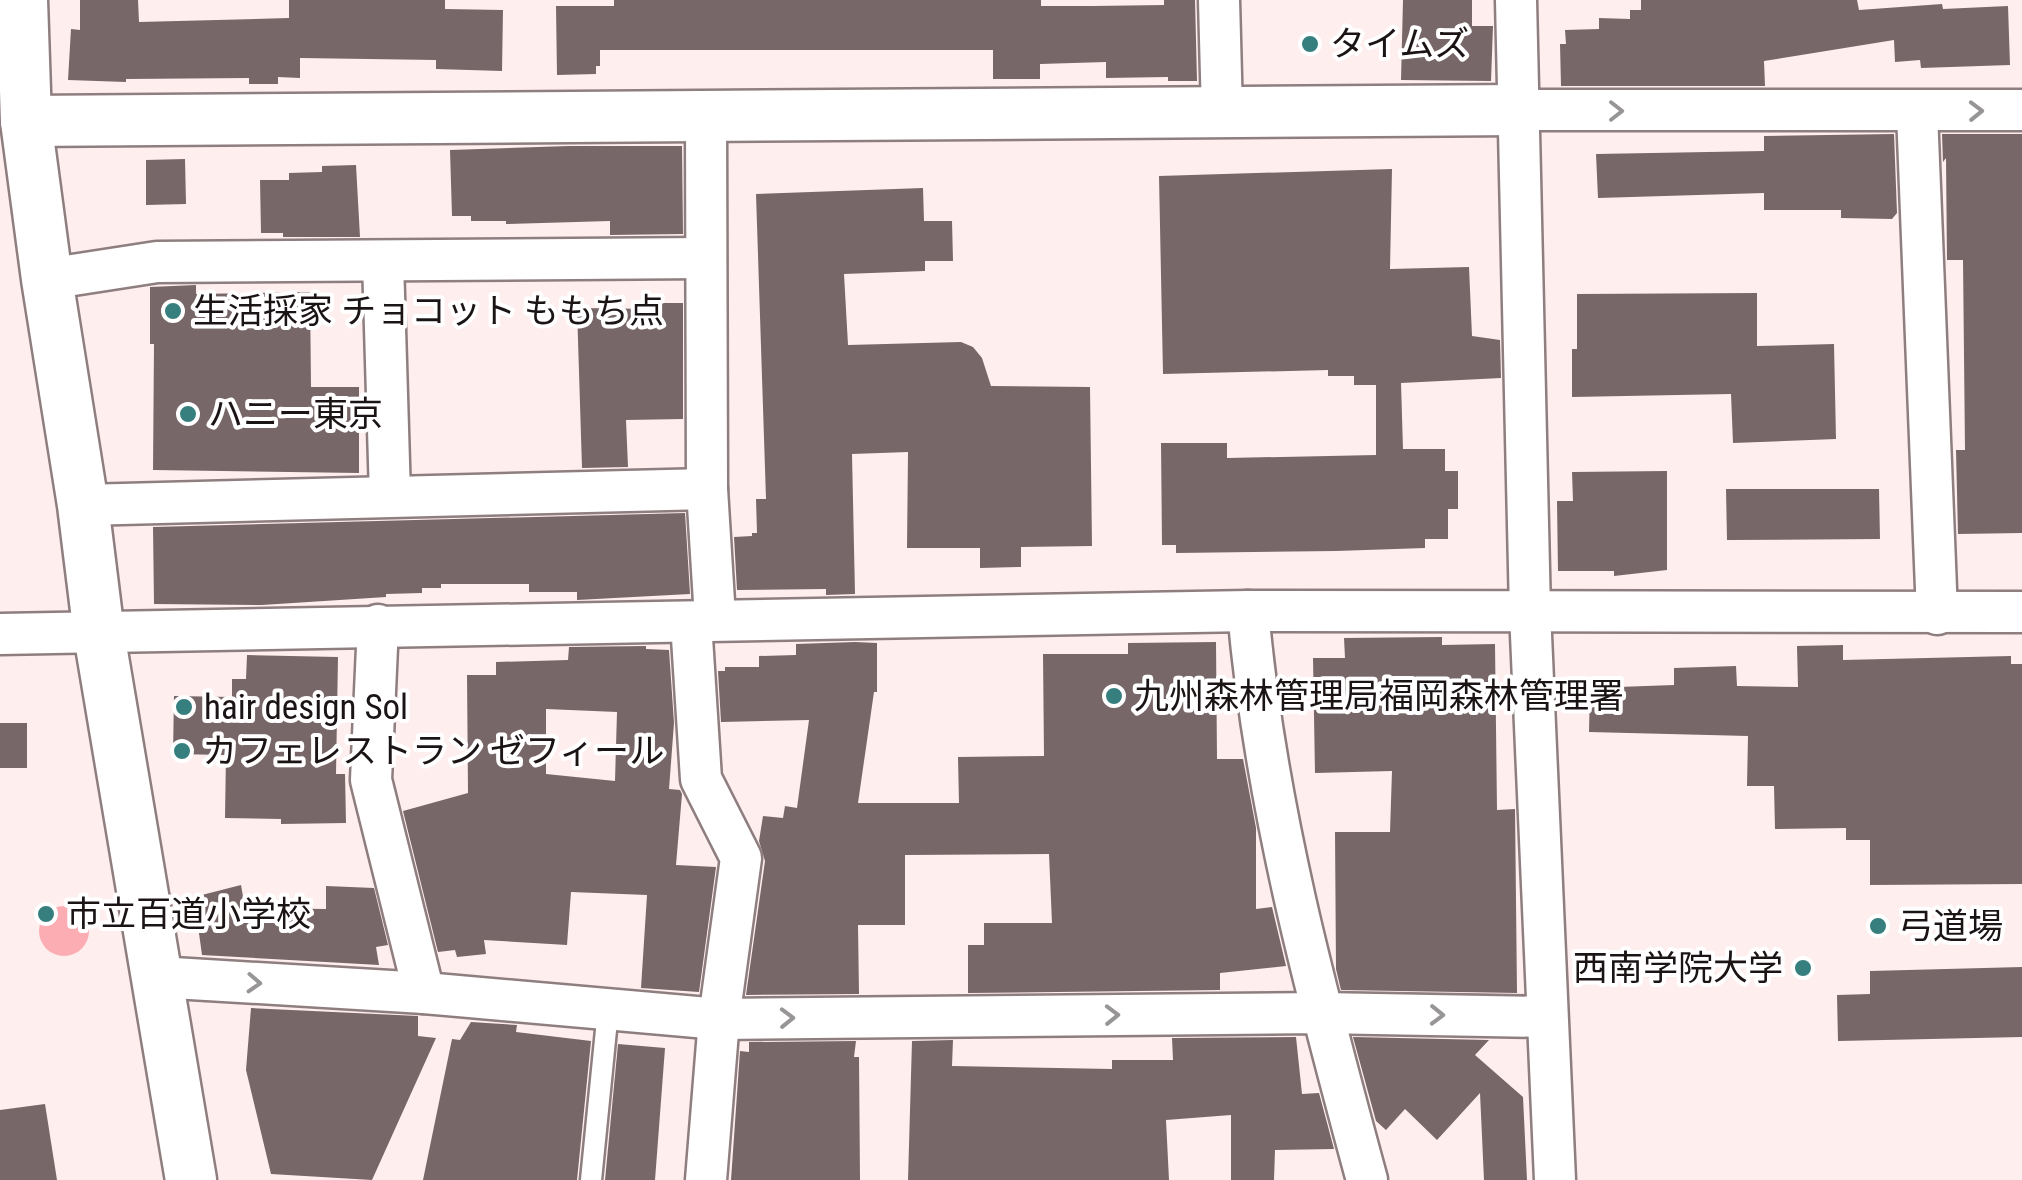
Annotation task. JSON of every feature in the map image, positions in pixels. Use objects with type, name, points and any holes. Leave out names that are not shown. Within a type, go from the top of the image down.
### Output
[{"type":"street","points":[[22,0],[13,121],[47,279],[99,634],[190,1180]]},
{"type":"street","points":[[1220,0],[1222,114]]},
{"type":"street","points":[[1516,0],[1530,612],[1555,1180]]},
{"type":"street","points":[[13,121],[2022,110]]},
{"type":"street","points":[[1918,112],[1937,614]]},
{"type":"street","points":[[706,118],[707,488],[701,779],[741,858],[719,1019],[706,1180]]},
{"type":"street","points":[[47,279],[157,262],[705,258]]},
{"type":"street","points":[[383,261],[390,496]]},
{"type":"street","points":[[83,505],[707,488]]},
{"type":"street","points":[[1248,611],[1256,706],[1321,1013],[1367,1180]]},
{"type":"street","points":[[0,634],[1248,611],[2022,612]]},
{"type":"street","points":[[378,625],[371,780],[424,993]]},
{"type":"street","points":[[156,977],[424,993],[719,1019],[1321,1013],[1547,1017]]},
{"type":"lane","points":[[591,1180],[608,1010]]},
{"type":"shaded area","points":[[64,906],[81,914],[89,931],[81,948],[64,956],[47,948],[39,931],[47,914]]},
{"type":"building","points":[[80,0],[138,0],[139,22],[289,18],[289,0],[445,0],[445,9],[503,10],[502,71],[436,69],[436,60],[300,58],[300,78],[278,77],[278,84],[249,84],[249,78],[68,80],[71,29],[80,30]]},
{"type":"building","points":[[614,0],[1041,0],[1041,6],[1093,6],[1164,5],[1164,0],[1195,0],[1197,81],[1168,81],[1168,77],[1106,78],[1106,62],[1040,64],[1040,79],[993,79],[993,50],[600,50],[596,74],[557,75],[556,6],[614,6]]},
{"type":"building","points":[[1403,0],[1472,0],[1472,26],[1493,26],[1491,81],[1401,80]]},
{"type":"building","points":[[1641,0],[1857,0],[1859,10],[1942,4],[1943,9],[2008,6],[2010,65],[1921,68],[1920,60],[1895,62],[1894,40],[1764,61],[1765,86],[1561,86],[1560,44],[1566,44],[1565,30],[1599,29],[1599,18],[1630,19],[1630,10],[1641,10]]},
{"type":"building","points":[[1894,134],[1897,213],[1892,219],[1841,218],[1841,210],[1764,210],[1764,193],[1598,198],[1596,154],[1764,151],[1764,136]]},
{"type":"building","points":[[1942,134],[2022,134],[2022,533],[1958,534],[1956,450],[1965,450],[1963,260],[1947,260],[1946,158],[1943,162]]},
{"type":"building","points":[[682,146],[683,234],[610,235],[610,221],[506,224],[452,216],[450,150]]},
{"type":"building","points":[[185,159],[186,204],[146,205],[146,160]]},
{"type":"building","points":[[356,165],[360,237],[283,237],[283,233],[261,233],[260,180],[289,180],[289,173],[322,172],[322,166]]},
{"type":"building","points":[[1392,169],[1390,269],[1469,267],[1472,336],[1500,340],[1501,378],[1401,383],[1403,449],[1445,449],[1445,471],[1458,471],[1458,509],[1448,509],[1448,539],[1425,539],[1425,548],[1336,551],[1176,553],[1176,545],[1162,545],[1161,443],[1227,443],[1227,458],[1376,455],[1376,385],[1354,385],[1354,376],[1328,376],[1328,370],[1163,374],[1159,176]]},
{"type":"building","points":[[923,188],[924,221],[952,221],[953,261],[925,261],[925,271],[844,274],[848,345],[961,342],[973,347],[982,358],[991,386],[1090,387],[1092,546],[1021,547],[1021,567],[980,568],[980,548],[907,548],[908,452],[852,454],[855,594],[826,595],[826,589],[737,590],[734,537],[757,533],[756,499],[766,499],[756,194]]},
{"type":"building","points":[[196,285],[196,294],[310,292],[311,387],[359,387],[359,473],[153,470],[154,344],[150,344],[150,287]]},
{"type":"building","points":[[1757,293],[1757,346],[1834,344],[1836,439],[1733,443],[1731,394],[1572,397],[1577,294]]},
{"type":"building","points":[[656,303],[683,303],[683,419],[626,420],[628,467],[582,468],[577,308],[656,309]]},
{"type":"building","points":[[1667,471],[1667,570],[1614,576],[1614,571],[1558,571],[1557,501],[1573,501],[1572,472]]},
{"type":"building","points":[[1726,489],[1879,489],[1880,539],[1727,540]]},
{"type":"building","points":[[685,513],[690,594],[577,600],[577,592],[529,592],[529,584],[441,584],[441,588],[422,588],[422,593],[386,597],[262,605],[154,604],[153,527]]},
{"type":"building","points":[[1442,637],[1442,645],[1495,644],[1497,810],[1515,809],[1517,993],[1341,990],[1336,969],[1335,832],[1390,832],[1392,771],[1315,773],[1313,658],[1345,658],[1344,638]]},
{"type":"building","points":[[1216,642],[1217,759],[1243,759],[1256,828],[1256,909],[1272,907],[1286,966],[1220,973],[1220,990],[968,993],[968,945],[984,945],[984,923],[1052,923],[1049,854],[905,855],[905,925],[858,925],[859,994],[746,995],[765,861],[759,841],[763,816],[783,818],[785,806],[797,808],[809,720],[721,722],[718,671],[725,671],[725,667],[759,667],[759,656],[796,655],[796,644],[877,643],[877,692],[858,803],[959,803],[958,757],[1044,756],[1043,654],[1128,654],[1128,643]]},
{"type":"building","points":[[1843,645],[1843,660],[2011,656],[2011,664],[2022,664],[2022,884],[1870,885],[1870,840],[1846,840],[1846,828],[1775,829],[1774,786],[1747,786],[1748,736],[1589,732],[1590,688],[1674,685],[1674,668],[1736,666],[1737,686],[1798,687],[1797,646]]},
{"type":"building","points":[[646,646],[669,650],[674,723],[669,789],[680,790],[682,794],[676,865],[716,867],[699,992],[641,988],[647,895],[571,892],[567,945],[484,940],[486,954],[457,957],[455,950],[438,952],[403,811],[468,793],[467,675],[496,675],[496,662],[568,660],[569,647]],"holes":[[[546,709],[617,712],[615,781],[546,774]]]},
{"type":"building","points":[[247,655],[338,657],[336,774],[345,774],[346,823],[281,824],[281,819],[225,818],[226,755],[173,754],[174,696],[232,697],[232,679],[246,679]]},
{"type":"building","points":[[0,723],[27,723],[27,768],[0,768]]},
{"type":"building","points":[[241,885],[245,908],[326,909],[326,886],[374,888],[388,945],[376,947],[379,965],[202,955],[194,897]]},
{"type":"building","points":[[2022,967],[2022,1037],[1838,1041],[1837,995],[1870,994],[1870,971]]},
{"type":"building","points":[[251,1008],[418,1016],[418,1036],[436,1038],[372,1180],[271,1174],[246,1070]]},
{"type":"building","points":[[471,1022],[517,1025],[516,1032],[591,1041],[577,1180],[423,1180],[452,1039],[460,1040]]},
{"type":"building","points":[[1296,1037],[1302,1094],[1319,1093],[1334,1149],[1275,1150],[1274,1180],[1231,1180],[1231,1115],[1166,1120],[1169,1180],[908,1180],[912,1041],[953,1040],[952,1066],[1112,1069],[1112,1060],[1173,1060],[1172,1038]]},
{"type":"building","points":[[1353,1037],[1489,1040],[1475,1055],[1523,1097],[1527,1180],[1484,1180],[1480,1093],[1437,1140],[1405,1109],[1386,1130],[1376,1121]]},
{"type":"building","points":[[856,1041],[860,1180],[731,1180],[740,1051],[749,1052],[749,1042]]},
{"type":"building","points":[[618,1044],[665,1048],[655,1180],[605,1180]]},
{"type":"building","points":[[45,1104],[57,1180],[0,1180],[0,1110]]},
{"type":"place","name":"タイムズ","points":[[1310,44]]},
{"type":"place","name":"生活採家 チョコット ももち点","points":[[173,311]]},
{"type":"place","name":"ハニー東京","points":[[188,414]]},
{"type":"place","name":"九州森林管理局福岡森林管理署","points":[[1114,696]]},
{"type":"place","name":"hair design Sol","points":[[184,707]]},
{"type":"place","name":"カフェレストラン ゼフィール","points":[[182,751]]},
{"type":"place","name":"市立百道小学校","points":[[46,914]]},
{"type":"place","name":"弓道場","points":[[1878,926]]},
{"type":"place","name":"西南学院大学","points":[[1803,968]]}]
